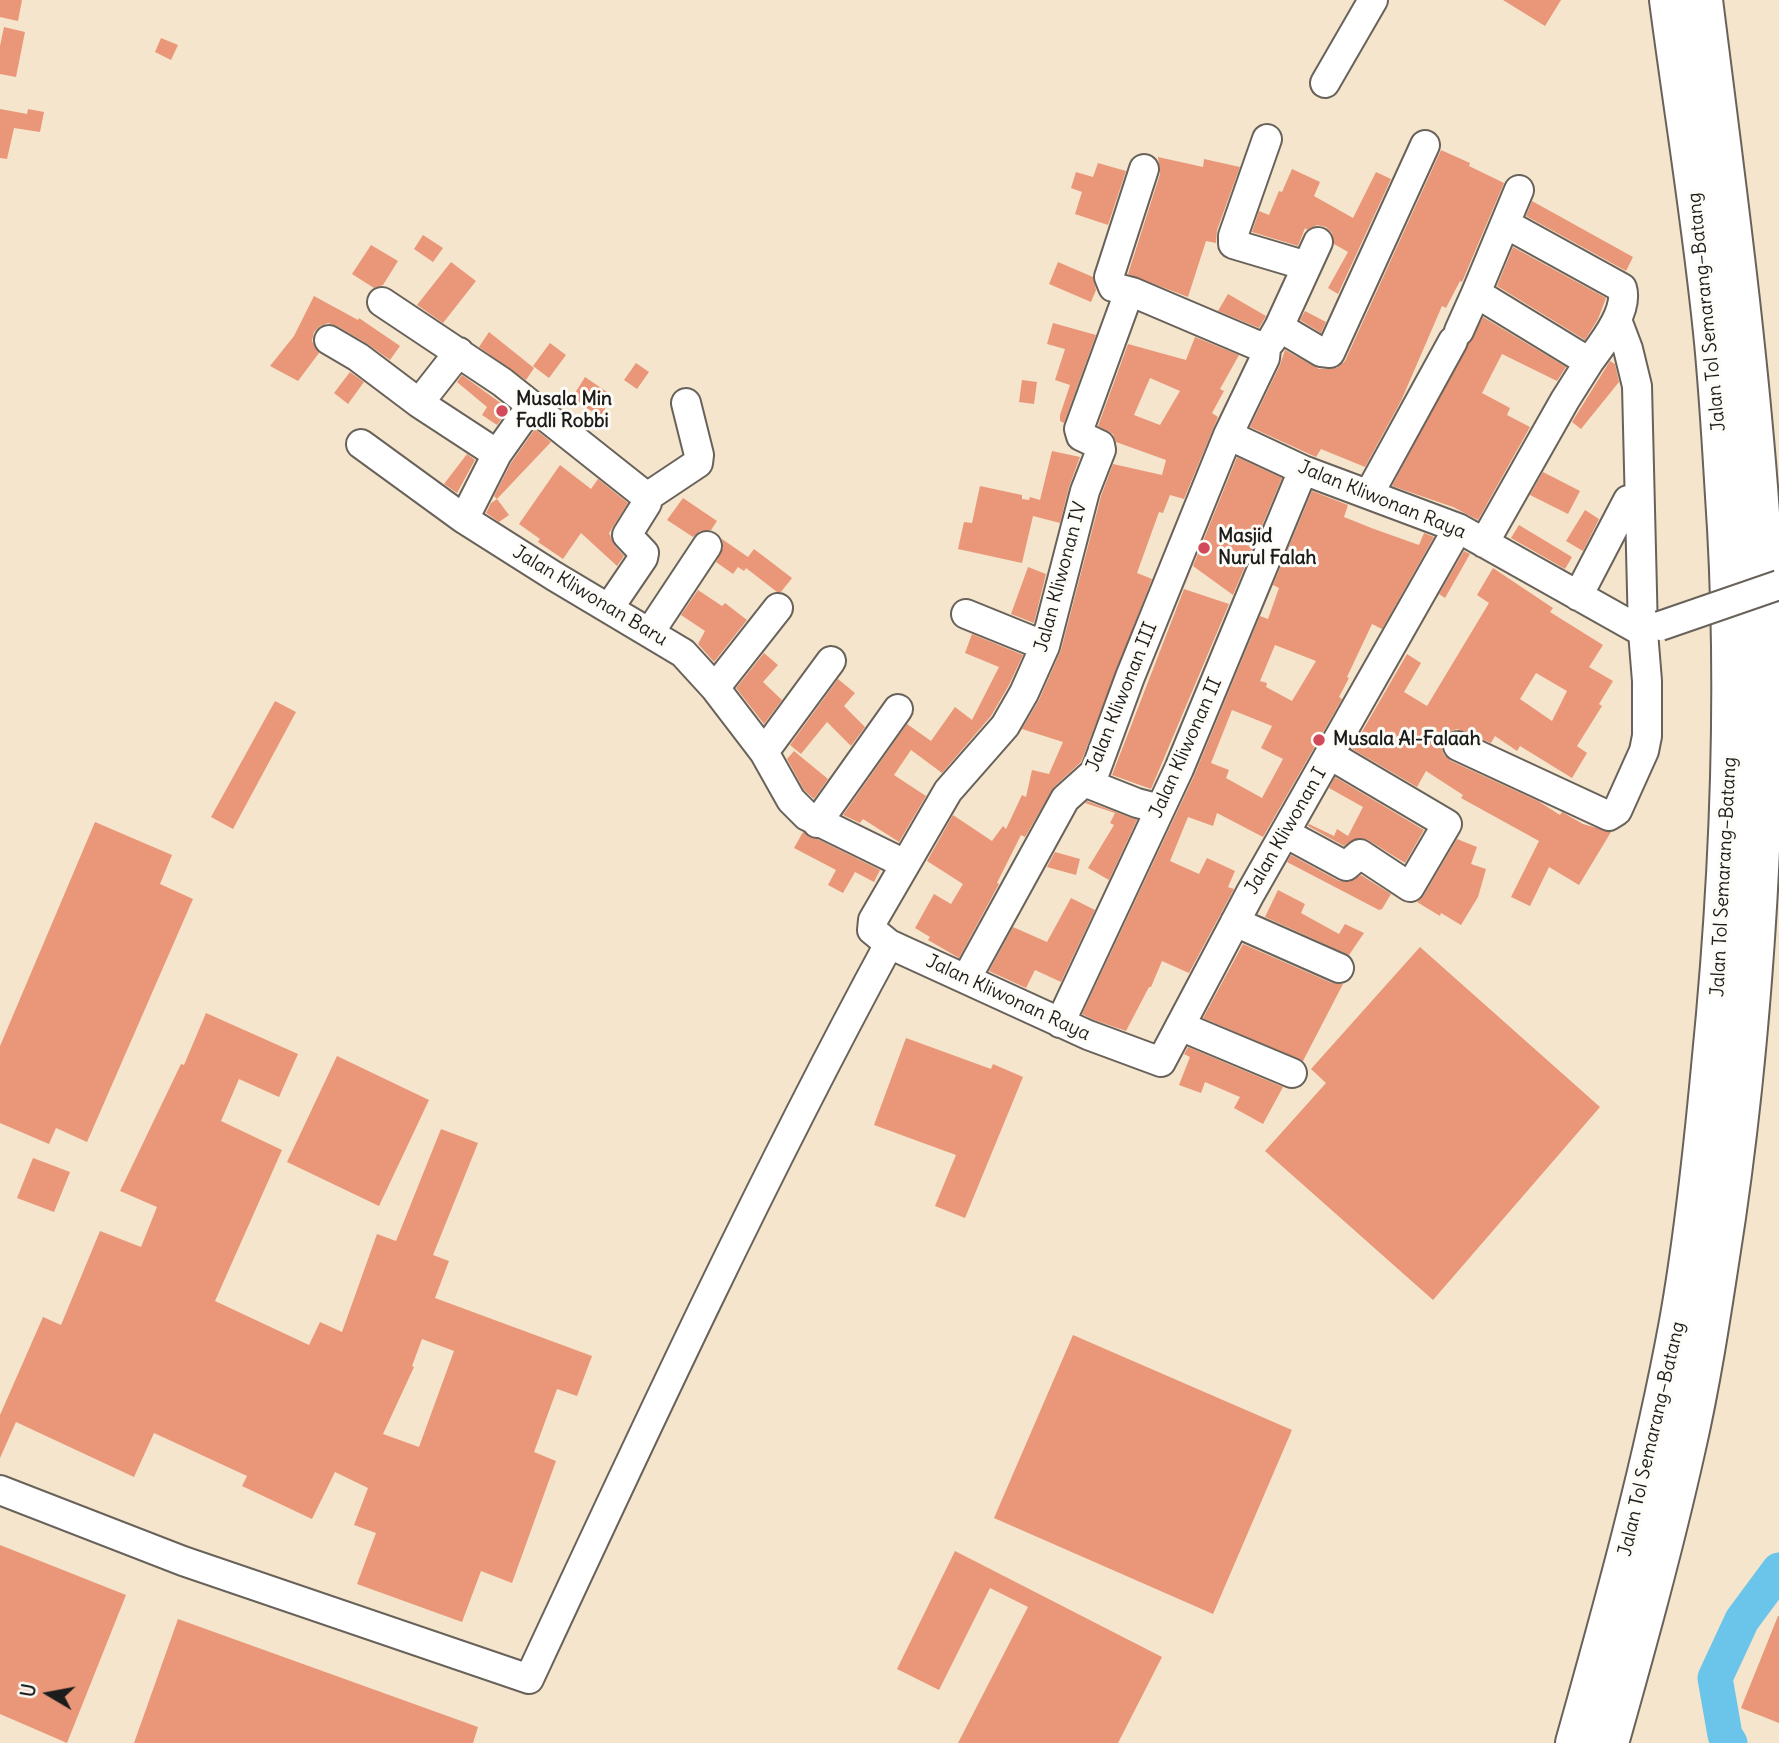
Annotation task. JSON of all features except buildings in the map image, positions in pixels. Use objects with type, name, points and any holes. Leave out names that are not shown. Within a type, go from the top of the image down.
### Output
[{"type":"highway","name":"Jalan Tol Semarang–Batang","points":[[1575,1743],[1654,1444],[1679,1320],[1703,1148],[1718,993],[1727,850],[1731,706],[1727,531],[1714,342],[1669,0]]},
{"type":"highway","name":"Jalan Tol Semarang–Batang","points":[[1609,1743],[1643,1621],[1682,1463],[1710,1325],[1735,1156],[1752,995],[1760,864],[1765,704],[1761,530],[1744,334],[1703,0]]},
{"type":"street","points":[[1325,83],[1373,0]]},
{"type":"street","name":"Jalan Kliwonan III","points":[[966,979],[1065,799],[1095,772],[1130,677],[1228,435],[1312,254],[1233,244],[1233,236],[1267,139]]},
{"type":"street","points":[[1144,169],[1109,277],[1112,287],[1273,338],[1330,353],[1425,145]]},
{"type":"street","points":[[1369,494],[1456,336],[1519,190]]},
{"type":"street","points":[[1484,543],[1565,400],[1617,320],[1623,296],[1622,288],[1506,224]]},
{"type":"street","name":"Jalan Kliwonan IV","points":[[889,944],[872,930],[873,920],[948,791],[1005,726],[1024,693],[1045,646],[1085,491],[1101,450],[1100,445],[1081,436],[1079,429],[1129,292]]},
{"type":"street","points":[[1476,293],[1589,362]]},
{"type":"street","points":[[382,302],[459,352],[647,497]]},
{"type":"street","points":[[1458,746],[1609,816],[1614,814],[1640,761],[1647,736],[1647,681],[1652,629],[1642,552],[1637,386],[1628,349],[1617,320]]},
{"type":"street","points":[[329,340],[358,357],[419,403],[497,454]]},
{"type":"street","points":[[419,403],[459,352]]},
{"type":"street","points":[[647,497],[698,463],[699,455],[686,403]]},
{"type":"street","points":[[464,519],[497,454],[531,405]]},
{"type":"street","name":"Jalan Kliwonan Raya","points":[[1228,435],[1303,470],[1458,528],[1578,596],[1652,629]]},
{"type":"street","name":"Jalan Kliwonan Baru","points":[[361,444],[464,519],[683,653],[715,688],[765,752],[791,800],[817,823],[905,864]]},
{"type":"street","name":"Jalan Kliwonan II","points":[[1060,1023],[1184,757],[1303,470]]},
{"type":"street","points":[[609,608],[643,558],[644,553],[628,535],[647,503],[647,497]]},
{"type":"street","points":[[1578,596],[1629,500]]},
{"type":"street","name":"Jalan Kliwonan I","points":[[1159,1063],[1235,922],[1458,528]]},
{"type":"street","points":[[1610,535],[1642,552]]},
{"type":"street","points":[[650,632],[706,546]]},
{"type":"street","points":[[1652,629],[1779,584]]},
{"type":"street","points":[[715,688],[778,608]]},
{"type":"street","points":[[966,614],[1045,646]]},
{"type":"street","points":[[765,752],[831,661]]},
{"type":"street","points":[[817,823],[898,709]]},
{"type":"street","points":[[1285,833],[1346,866],[1360,854],[1410,887],[1447,824],[1330,755]]},
{"type":"street","points":[[1084,782],[1160,809]]},
{"type":"street","points":[[1235,922],[1339,968]]},
{"type":"street","points":[[0,1490],[183,1561],[529,1679],[677,1362],[889,944]]},
{"type":"street","name":"Jalan Kliwonan Raya","points":[[889,944],[1060,1023],[1159,1063]]},
{"type":"street","points":[[1180,1026],[1292,1073]]},
{"type":"waterway","points":[[1730,1743],[1725,1735],[1715,1678],[1742,1620],[1779,1570]]},
{"type":"place","name":"Musala Min Fadli Robbi","points":[[502,411]]},
{"type":"place","name":"Masjid Nurul Falah","points":[[1204,548]]},
{"type":"place","name":"Musala Al-Falaah","points":[[1319,740]]}]
